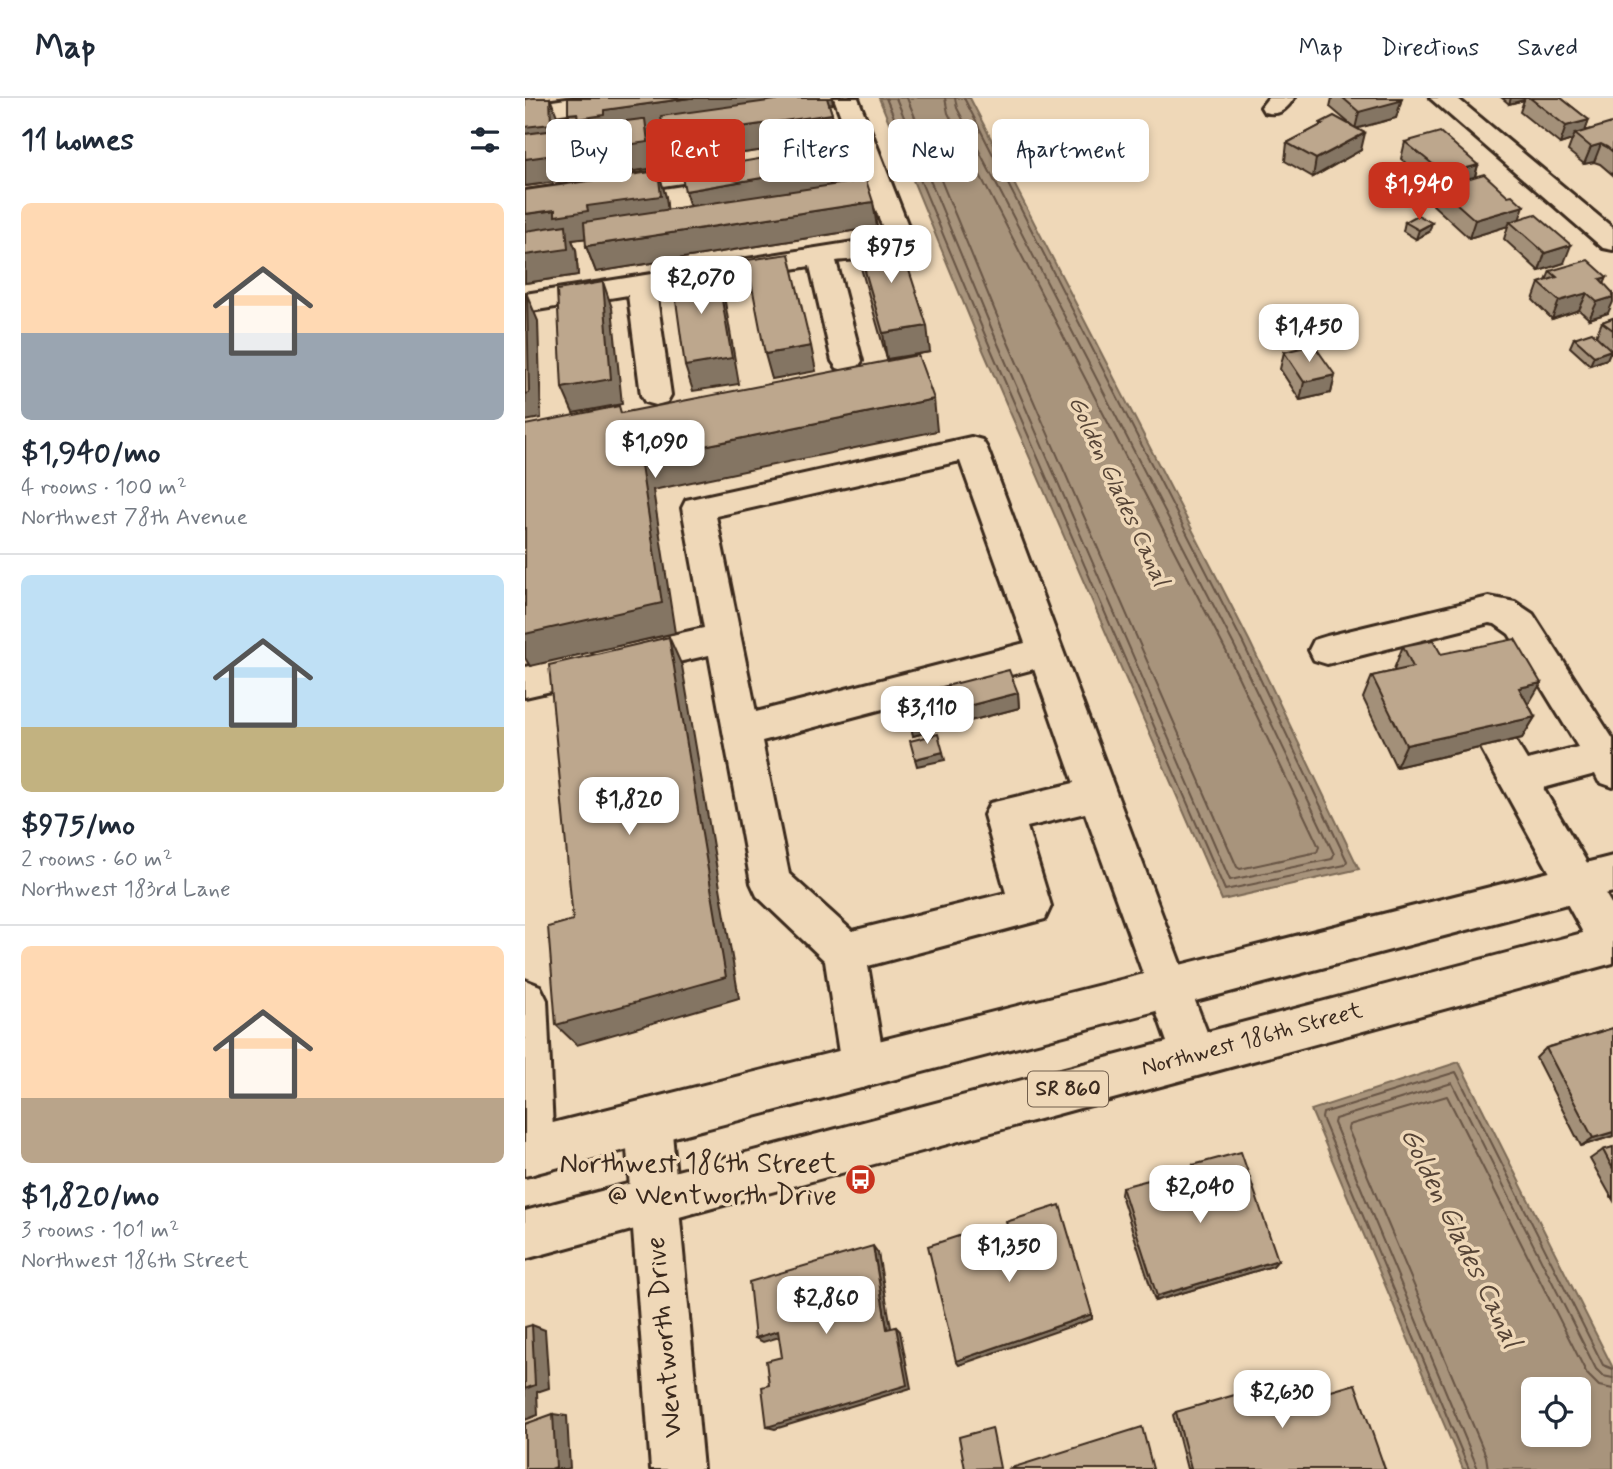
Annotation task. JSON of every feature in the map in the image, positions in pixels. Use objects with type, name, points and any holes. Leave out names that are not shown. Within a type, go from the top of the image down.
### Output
[{"type":"street","points":[[539,106],[625,98]]},
{"type":"street","points":[[846,98],[854,119]]},
{"type":"street","points":[[1442,98],[1613,242]]},
{"type":"street","points":[[525,200],[757,166]]},
{"type":"street","points":[[525,303],[887,245],[896,238],[897,231],[874,171]]},
{"type":"street","points":[[821,255],[847,361]]},
{"type":"street","points":[[641,285],[656,395]]},
{"type":"street","points":[[863,1066],[845,951],[771,883],[698,508],[971,448],[1193,1056]]},
{"type":"street","points":[[1327,650],[1489,610],[1503,611],[1521,624],[1608,763]]},
{"type":"street","points":[[525,682],[723,638]]},
{"type":"street","points":[[741,731],[1045,652]]},
{"type":"street","points":[[1608,763],[1509,764],[1594,879],[1613,944]]},
{"type":"street","points":[[845,951],[1030,906],[1004,815],[1097,794]]},
{"type":"street","points":[[525,1000],[528,1153],[1594,879]]},
{"type":"street","name":"Northwest 186th Street","points":[[525,1235],[1613,944]]},
{"type":"street","name":"Wentworth Drive","points":[[648,1122],[677,1469]]},
{"type":"water","name":"Golden Glades Canal","points":[[879,98],[970,98],[992,141],[992,182],[1013,182],[1249,640],[1359,869],[1222,900],[983,350],[914,182],[978,182],[978,119],[888,120]]},
{"type":"water","name":"Golden Glades Canal","points":[[1459,1062],[1613,1368],[1613,1469],[1463,1469],[1311,1110]]},
{"type":"building","points":[[550,98],[551,119],[546,119],[546,125],[525,127],[525,99]]},
{"type":"building","points":[[568,98],[690,98],[604,110],[604,115],[578,119],[577,113],[568,114]]},
{"type":"building","points":[[790,98],[827,98],[832,114],[797,119],[759,119],[759,124],[745,126],[745,119],[661,119],[661,116]]},
{"type":"building","points":[[1343,98],[1397,98],[1400,101],[1359,112]]},
{"type":"building","points":[[1530,98],[1561,98],[1589,120],[1566,126]]},
{"type":"building","points":[[1334,116],[1365,133],[1316,159],[1287,143],[1323,124],[1320,123]]},
{"type":"building","points":[[645,119],[646,142],[632,144],[632,121]]},
{"type":"building","points":[[1612,123],[1613,152],[1601,144],[1591,147],[1575,134]]},
{"type":"building","points":[[546,131],[546,156],[525,159],[525,134]]},
{"type":"building","points":[[1440,132],[1478,165],[1445,174],[1405,142]]},
{"type":"building","points":[[759,159],[759,178],[745,181],[745,161]]},
{"type":"building","points":[[646,173],[646,182],[659,182],[661,196],[587,206],[588,211],[555,216],[555,210],[525,214],[525,190],[581,182],[632,182],[632,175]]},
{"type":"building","points":[[1484,174],[1508,196],[1512,195],[1524,206],[1475,220],[1438,187]]},
{"type":"building","points":[[683,182],[738,182],[685,191]]},
{"type":"building","points":[[853,182],[867,182],[873,202],[586,246],[584,222]]},
{"type":"building","points":[[1535,214],[1571,245],[1545,253],[1510,222]]},
{"type":"building","points":[[1418,215],[1432,223],[1419,230],[1405,222]]},
{"type":"building","points":[[566,225],[568,249],[525,255],[525,231]]},
{"type":"building","points":[[898,236],[927,326],[883,333],[857,243]]},
{"type":"building","points":[[789,254],[811,346],[765,354],[747,260]]},
{"type":"building","points":[[1588,260],[1607,277],[1600,279],[1613,293],[1613,297],[1597,302],[1587,293],[1559,301],[1539,283],[1557,277],[1550,271]]},
{"type":"building","points":[[716,265],[732,358],[685,366],[672,272]]},
{"type":"building","points":[[603,282],[611,379],[562,388],[557,290]]},
{"type":"building","points":[[525,295],[529,393],[525,394]]},
{"type":"building","points":[[1613,318],[1613,330],[1602,322]]},
{"type":"building","points":[[1592,332],[1611,350],[1594,356],[1574,338]]},
{"type":"building","points":[[1314,345],[1335,375],[1304,382],[1284,352]]},
{"type":"building","points":[[918,355],[934,399],[640,459],[662,603],[525,634],[525,425],[619,406],[621,413]]},
{"type":"building","points":[[669,637],[726,977],[556,1025],[548,927],[573,920],[549,665]]},
{"type":"building","points":[[1515,639],[1541,683],[1519,688],[1535,717],[1406,745],[1372,676],[1413,667],[1403,646],[1433,640],[1441,654]]},
{"type":"building","points":[[1009,670],[1018,693],[910,721],[903,697]]},
{"type":"building","points":[[938,734],[943,752],[915,759],[910,741]]},
{"type":"building","points":[[1613,1028],[1613,1132],[1593,1138],[1546,1048]]},
{"type":"building","points":[[1613,1147],[1613,1169],[1603,1150]]},
{"type":"building","points":[[1241,1152],[1278,1260],[1157,1296],[1122,1187],[1175,1173],[1179,1185],[1198,1180],[1193,1165]]},
{"type":"building","points":[[1060,1205],[1092,1314],[956,1361],[928,1246],[977,1230],[980,1242],[996,1236],[1001,1255],[1014,1250],[1006,1222]]},
{"type":"building","points":[[873,1246],[887,1329],[896,1327],[907,1385],[767,1427],[762,1387],[769,1385],[766,1361],[782,1357],[778,1331],[755,1338],[749,1282]]},
{"type":"building","points":[[532,1325],[535,1385],[525,1389],[525,1327]]},
{"type":"building","points":[[1314,1372],[1321,1394],[1355,1384],[1385,1469],[1191,1469],[1176,1412]]},
{"type":"building","points":[[553,1414],[556,1467],[525,1469],[525,1424]]},
{"type":"building","points":[[1142,1427],[1153,1469],[1008,1469]]},
{"type":"building","points":[[992,1428],[1000,1468],[965,1469],[959,1437]]},
{"type":"place","name":"Northwest 186th Street @ Wentworth Drive","points":[[860,1180]]}]
